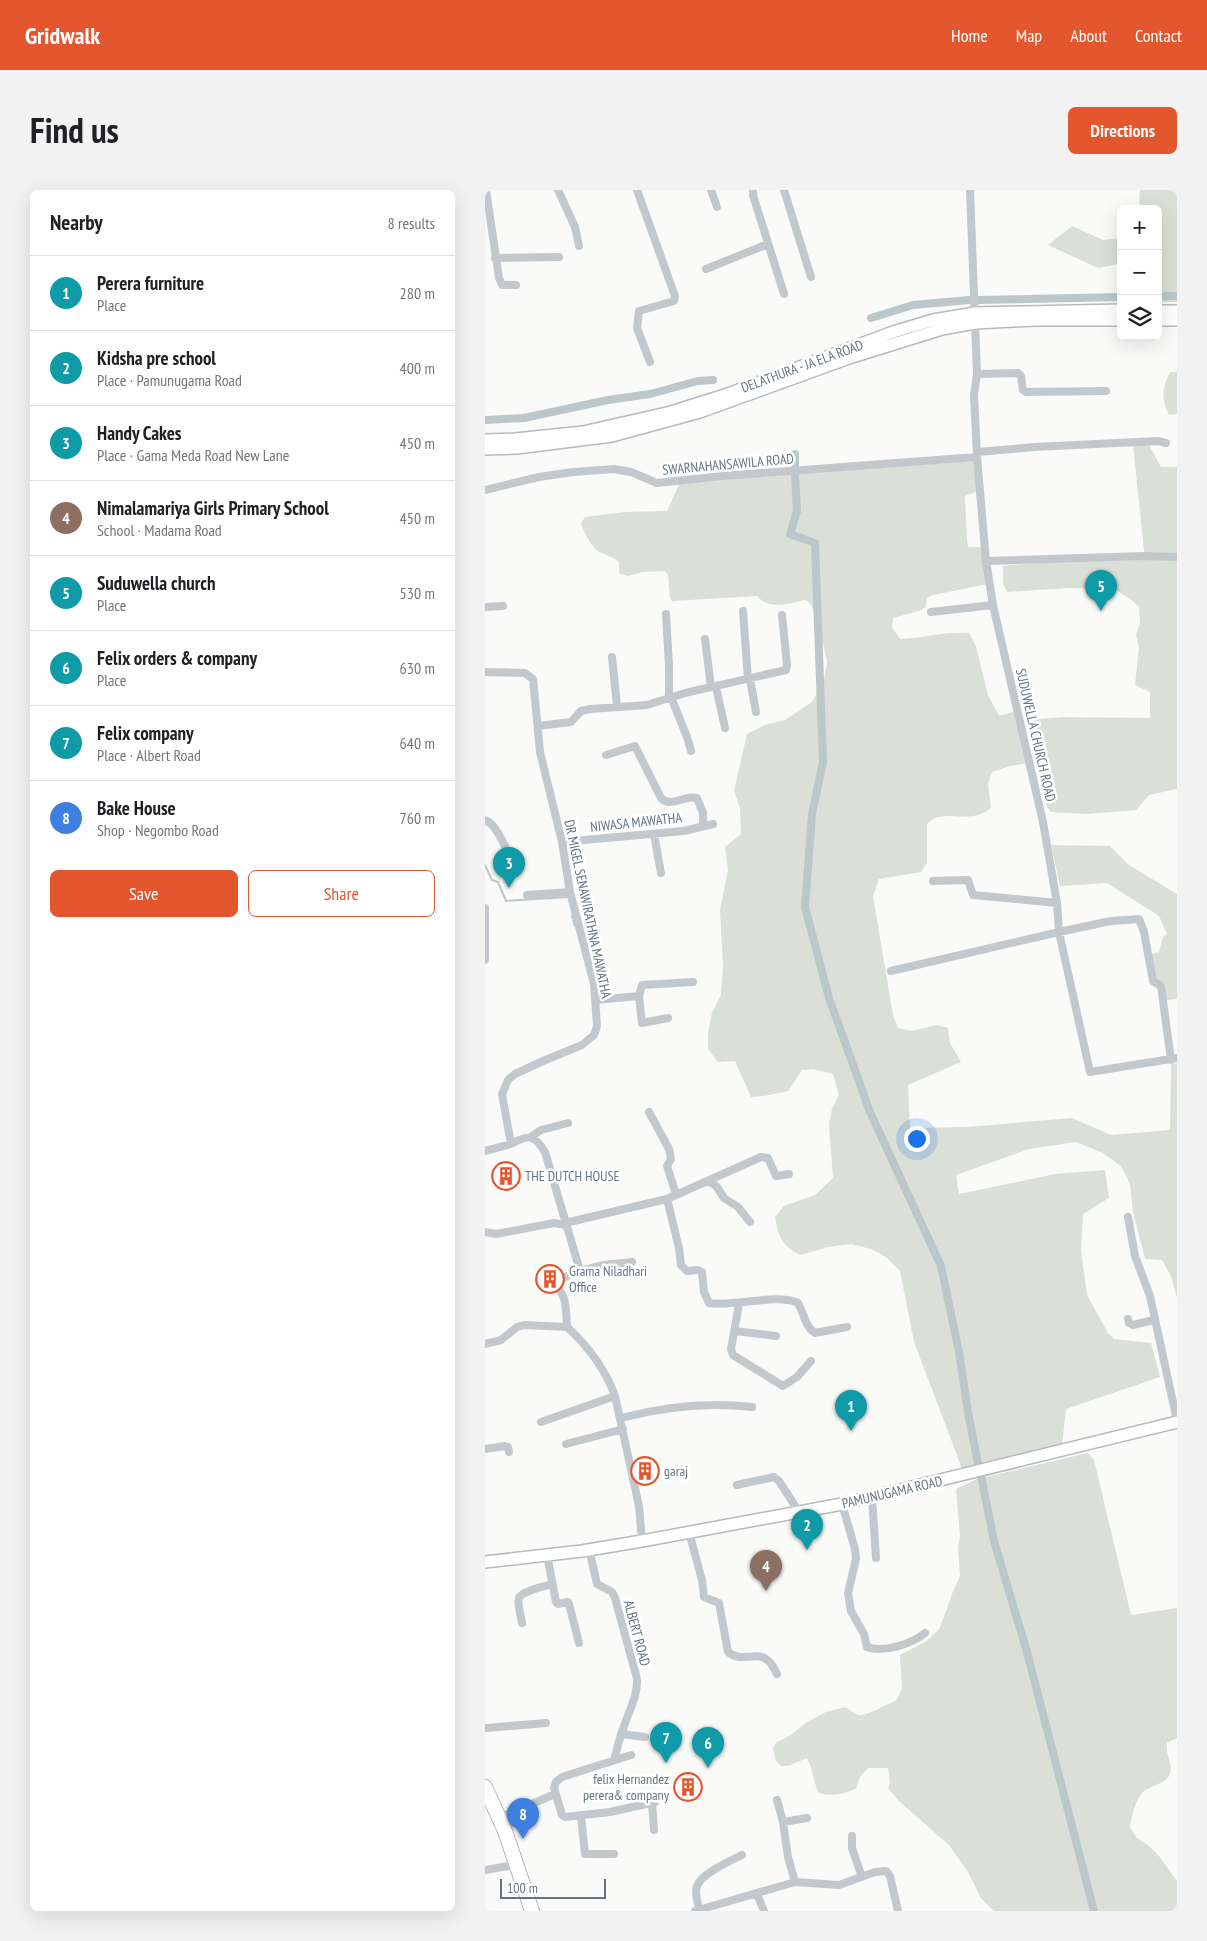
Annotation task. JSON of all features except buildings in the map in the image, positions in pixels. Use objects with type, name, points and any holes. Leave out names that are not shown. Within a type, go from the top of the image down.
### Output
[{"type":"highway","points":[[485,1787],[532,1911]]},
{"type":"highway","points":[[485,1806],[497,1819],[508,1866],[523,1911]]},
{"type":"main road","name":"DELATHURA - JA ELA ROAD","points":[[485,440],[583,432],[671,412],[728,394],[893,332],[933,320],[1117,310]]},
{"type":"main road","points":[[1162,311],[1177,311]]},
{"type":"main road","name":"DELATHURA - JA ELA ROAD","points":[[485,449],[517,448],[612,436],[701,412],[849,358],[975,318],[1117,320]]},
{"type":"main road","points":[[1162,320],[1177,320]]},
{"type":"main road","name":"PAMUNUGAMA ROAD","points":[[485,1562],[589,1550],[842,1504],[1177,1421]]},
{"type":"street","points":[[486,190],[500,282],[516,286]]},
{"type":"street","points":[[558,190],[575,227],[579,246]]},
{"type":"street","points":[[637,190],[675,296],[674,300],[669,303],[639,311],[637,328],[650,362]]},
{"type":"street","points":[[711,190],[717,207]]},
{"type":"street","points":[[753,190],[783,294]]},
{"type":"street","points":[[784,190],[811,277]]},
{"type":"street","name":"SUDUWELLA CHURCH ROAD","points":[[970,190],[977,374],[974,394],[986,561],[993,605],[1043,822],[1057,903],[1059,932],[1090,1072],[1174,1059]]},
{"type":"street","points":[[706,269],[768,244]]},
{"type":"street","points":[[495,258],[559,256]]},
{"type":"street","points":[[977,374],[1018,373],[1021,376],[1023,390],[1026,392],[1106,392]]},
{"type":"street","name":"SWARNAHANSAWILA ROAD","points":[[485,490],[539,476],[573,472],[623,470],[657,483],[1093,443],[1158,441],[1166,443]]},
{"type":"street","points":[[986,561],[1145,556],[1177,557]]},
{"type":"street","points":[[931,612],[993,605]]},
{"type":"street","points":[[485,607],[503,606]]},
{"type":"street","points":[[743,611],[749,679],[756,712]]},
{"type":"street","points":[[666,614],[670,697],[687,737],[691,752]]},
{"type":"street","points":[[538,726],[571,722],[581,711],[617,706],[647,705],[670,697],[787,669],[782,615]]},
{"type":"street","points":[[705,639],[714,687],[725,728]]},
{"type":"street","points":[[612,657],[617,706]]},
{"type":"street","name":"DR MIGEL SENAWIRATHNA MAWATHA","points":[[485,672],[525,673],[533,679],[540,752],[545,778],[562,842],[570,892],[594,984],[596,1000],[597,1026],[591,1039],[582,1045],[515,1074],[503,1088],[502,1102],[511,1144]]},
{"type":"street","points":[[606,756],[635,746],[661,798],[665,802],[669,802],[693,796],[697,798],[703,813],[703,826]]},
{"type":"street","points":[[485,820],[497,832],[505,846]]},
{"type":"street","name":"NIWASA MAWATHA","points":[[562,842],[684,831],[713,824]]},
{"type":"street","points":[[654,834],[661,873]]},
{"type":"street","points":[[933,881],[967,880],[973,895],[1057,903]]},
{"type":"street","points":[[527,895],[570,892]]},
{"type":"street","points":[[485,908],[485,960]]},
{"type":"street","points":[[891,970],[1111,921],[1139,919],[1144,932],[1153,981],[1161,986],[1174,1059]]},
{"type":"street","points":[[668,1018],[642,1023],[639,996],[641,987],[643,985],[693,982]]},
{"type":"street","points":[[596,1000],[639,996]]},
{"type":"street","points":[[649,1112],[669,1149],[671,1159],[667,1166],[676,1194]]},
{"type":"street","points":[[485,1151],[531,1137],[541,1130],[568,1124]]},
{"type":"street","points":[[531,1137],[539,1141],[545,1152],[580,1271]]},
{"type":"street","points":[[485,1232],[496,1234],[554,1223],[566,1224],[667,1199],[761,1157],[768,1158],[776,1176],[789,1174]]},
{"type":"street","points":[[709,1180],[717,1187],[724,1198],[738,1208],[750,1222]]},
{"type":"street","points":[[667,1199],[679,1248],[681,1265],[687,1271],[698,1270],[702,1272],[704,1292],[709,1303],[739,1304],[793,1300],[798,1303],[811,1331],[815,1333],[847,1327]]},
{"type":"street","points":[[1128,1217],[1135,1256],[1150,1296],[1177,1421]]},
{"type":"street","points":[[567,1328],[565,1304],[560,1290],[560,1282],[564,1277],[603,1265],[632,1262]]},
{"type":"street","points":[[739,1304],[731,1349],[733,1355],[780,1386],[789,1384],[811,1361]]},
{"type":"street","points":[[1128,1319],[1129,1323],[1133,1325],[1154,1320]]},
{"type":"street","points":[[485,1344],[501,1340],[517,1327],[525,1325],[567,1328],[580,1339],[610,1382],[615,1396],[639,1506],[641,1541]]},
{"type":"street","points":[[735,1331],[776,1336]]},
{"type":"street","points":[[541,1422],[615,1396]]},
{"type":"street","points":[[621,1418],[672,1408],[709,1405],[752,1407]]},
{"type":"street","points":[[566,1444],[623,1429]]},
{"type":"street","points":[[485,1449],[505,1446],[508,1447],[509,1452]]},
{"type":"street","points":[[737,1485],[774,1477],[779,1481],[799,1512]]},
{"type":"street","points":[[872,1497],[876,1558]]},
{"type":"street","points":[[842,1504],[855,1548],[856,1559],[848,1593],[851,1611],[863,1630],[867,1646],[882,1648],[897,1646],[919,1639],[925,1633]]},
{"type":"street","points":[[689,1532],[702,1580],[704,1597],[719,1604],[727,1652],[732,1656],[753,1656],[769,1659],[777,1674]]},
{"type":"street","name":"ALBERT ROAD","points":[[589,1550],[597,1584],[612,1592],[615,1598],[637,1679],[633,1704],[621,1734],[614,1760]]},
{"type":"street","points":[[547,1555],[556,1602],[558,1604],[568,1602],[579,1643]]},
{"type":"street","points":[[522,1622],[518,1600],[520,1595],[538,1587],[553,1584]]},
{"type":"street","points":[[485,1728],[546,1723]]},
{"type":"street","points":[[621,1734],[645,1737]]},
{"type":"street","points":[[631,1755],[562,1776],[555,1784],[555,1794],[563,1816],[581,1816],[610,1812],[654,1802],[654,1830]]},
{"type":"street","points":[[497,1819],[555,1794]]},
{"type":"street","points":[[777,1800],[795,1882]]},
{"type":"street","points":[[581,1816],[585,1854],[614,1854]]},
{"type":"street","points":[[783,1822],[807,1818]]},
{"type":"street","points":[[852,1836],[852,1848],[862,1877]]},
{"type":"street","points":[[742,1854],[711,1872],[697,1885],[697,1910],[795,1882],[839,1885],[875,1872],[886,1871],[898,1911]]},
{"type":"street","points":[[485,1870],[508,1866]]},
{"type":"street","points":[[757,1894],[764,1911]]},
{"type":"shaded area","points":[[1140,190],[1177,190],[1177,302],[1162,302],[1162,205],[1139,205]]},
{"type":"shaded area","points":[[1072,226],[1103,240],[1117,238],[1117,264],[1098,268],[1048,245]]},
{"type":"shaded area","points":[[1170,372],[1177,372],[1177,414],[1169,415],[1163,394]]},
{"type":"shaded area","points":[[1133,445],[1149,445],[1161,467],[1177,467],[1177,789],[1149,795],[1136,810],[1086,814],[1051,812],[1047,807],[1027,720],[1063,717],[1150,718],[1150,692],[1135,685],[1139,647],[1136,635],[1140,623],[1139,607],[1115,589],[1068,588],[1007,592],[1003,584],[1003,566],[1041,562],[1145,560]]},
{"type":"shaded area","points":[[976,461],[978,491],[965,496],[967,540],[968,547],[987,547],[993,583],[933,595],[927,598],[926,607],[919,611],[893,618],[892,627],[900,639],[969,633],[976,646],[988,695],[999,716],[1016,711],[1028,763],[992,772],[988,784],[991,808],[974,816],[941,817],[927,824],[927,863],[921,872],[879,879],[873,896],[893,1015],[898,1028],[911,1031],[937,1025],[948,1028],[950,1043],[961,1062],[908,1085],[910,1128],[968,1127],[1072,1118],[1111,1135],[1170,1130],[1171,1064],[1177,1063],[1177,1298],[1171,1276],[1162,1260],[1145,1259],[1133,1212],[1130,1184],[1121,1166],[1103,1153],[1076,1142],[1029,1149],[956,1175],[959,1194],[1055,1174],[1105,1170],[1109,1198],[1083,1214],[1081,1250],[1087,1295],[1108,1333],[1114,1339],[1151,1343],[1160,1377],[1066,1409],[1062,1445],[963,1471],[914,1342],[900,1271],[886,1257],[871,1249],[851,1244],[828,1247],[801,1255],[786,1245],[778,1230],[775,1217],[784,1206],[815,1195],[833,1178],[829,1124],[832,1109],[839,1095],[833,1074],[813,1069],[802,1070],[788,1091],[751,1097],[735,1061],[718,1062],[708,1049],[708,1032],[712,1013],[721,995],[723,966],[720,910],[728,870],[725,847],[741,834],[740,808],[734,791],[747,734],[765,725],[785,720],[812,702],[824,680],[827,661],[817,618],[810,603],[805,600],[780,605],[773,605],[762,601],[758,596],[672,601],[668,575],[665,571],[642,572],[628,576],[619,573],[619,562],[598,551],[592,545],[581,523],[585,517],[625,512],[667,511],[679,484],[687,481]]},
{"type":"shaded area","points":[[1051,845],[1110,846],[1129,865],[1177,894],[1177,999],[1166,1000],[1164,983],[1155,979],[1150,955],[1159,952],[1163,937],[1167,934],[1159,916],[1107,883],[1060,886]]},
{"type":"shaded area","points":[[1088,1453],[1094,1460],[1131,1615],[1177,1608],[1177,1738],[1167,1743],[1171,1770],[1165,1780],[1144,1791],[1138,1798],[1130,1827],[1136,1837],[1159,1856],[1177,1881],[1177,1911],[994,1911],[981,1898],[968,1872],[949,1845],[899,1801],[888,1788],[890,1782],[888,1768],[868,1768],[860,1777],[856,1789],[828,1795],[819,1793],[807,1758],[788,1766],[781,1766],[776,1761],[773,1748],[777,1742],[826,1712],[845,1707],[855,1714],[862,1715],[897,1700],[902,1688],[900,1655],[927,1641],[940,1628],[960,1576],[958,1547],[960,1536],[956,1489],[977,1479]]},
{"type":"waterway","points":[[1162,296],[1177,296]]},
{"type":"waterway","points":[[980,300],[1117,297]]},
{"type":"waterway","points":[[871,318],[913,305],[969,300]]},
{"type":"waterway","points":[[485,420],[524,418],[608,400],[650,394],[698,381],[713,380]]},
{"type":"waterway","points":[[795,454],[795,465]]},
{"type":"waterway","points":[[795,476],[797,511],[790,534],[815,543],[823,762],[812,814],[805,907],[829,998],[870,1112],[941,1266],[959,1352],[978,1464]]},
{"type":"waterway","points":[[485,865],[492,880],[498,882],[506,901],[568,897]]},
{"type":"waterway","points":[[572,916],[575,926]]},
{"type":"waterway","points":[[981,1476],[994,1541],[1027,1652],[1094,1911]]},
{"type":"place","name":"Suduwella church","points":[[1101,611]]},
{"type":"place","name":"Handy Cakes","points":[[509,888]]},
{"type":"place","name":"THE DUTCH HOUSE","points":[[506,1176]]},
{"type":"place","name":"Grama Niladhari Office","points":[[550,1279]]},
{"type":"place","name":"Perera furniture","points":[[851,1431]]},
{"type":"place","name":"garaj","points":[[645,1471]]},
{"type":"place","name":"Kidsha pre school","points":[[807,1550]]},
{"type":"place","name":"Nimalamariya Girls Primary School","points":[[766,1591]]},
{"type":"place","name":"Felix company","points":[[666,1763]]},
{"type":"place","name":"Felix orders & company","points":[[708,1768]]},
{"type":"place","name":"felix Hernandez perera& company","points":[[688,1787]]},
{"type":"place","name":"Bake House","points":[[523,1839]]}]
